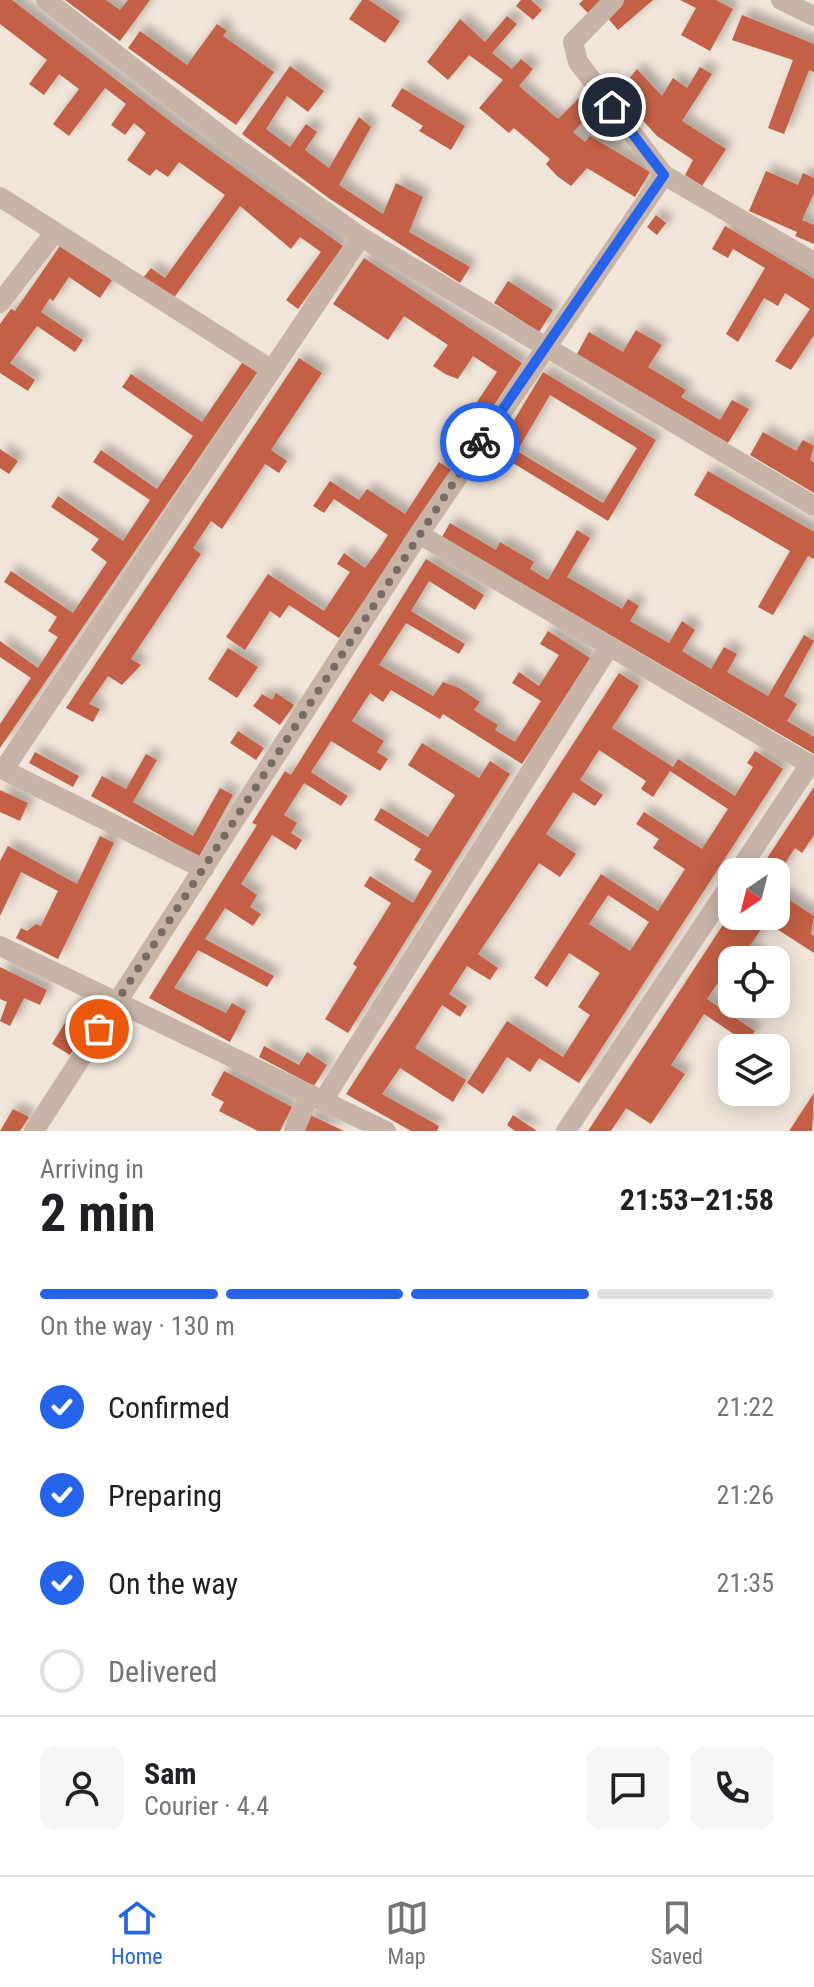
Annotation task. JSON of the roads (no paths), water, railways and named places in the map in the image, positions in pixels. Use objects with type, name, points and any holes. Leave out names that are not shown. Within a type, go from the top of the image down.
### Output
[{"type":"street","points":[[46,0],[229,142],[361,237],[814,506]]},
{"type":"street","points":[[614,0],[584,27],[573,42],[578,62],[664,175],[814,262]]},
{"type":"street","points":[[781,0],[814,16]]},
{"type":"street","points":[[34,1131],[419,534],[664,175]]},
{"type":"street","points":[[0,197],[272,370]]},
{"type":"street","points":[[0,303],[54,233]]},
{"type":"street","points":[[204,869],[2,768],[361,237]]},
{"type":"street","points":[[419,534],[812,766],[748,858]]},
{"type":"street","points":[[294,1131],[609,647]]},
{"type":"street","points":[[566,1131],[718,903]]},
{"type":"street","points":[[0,946],[386,1131]]}]
